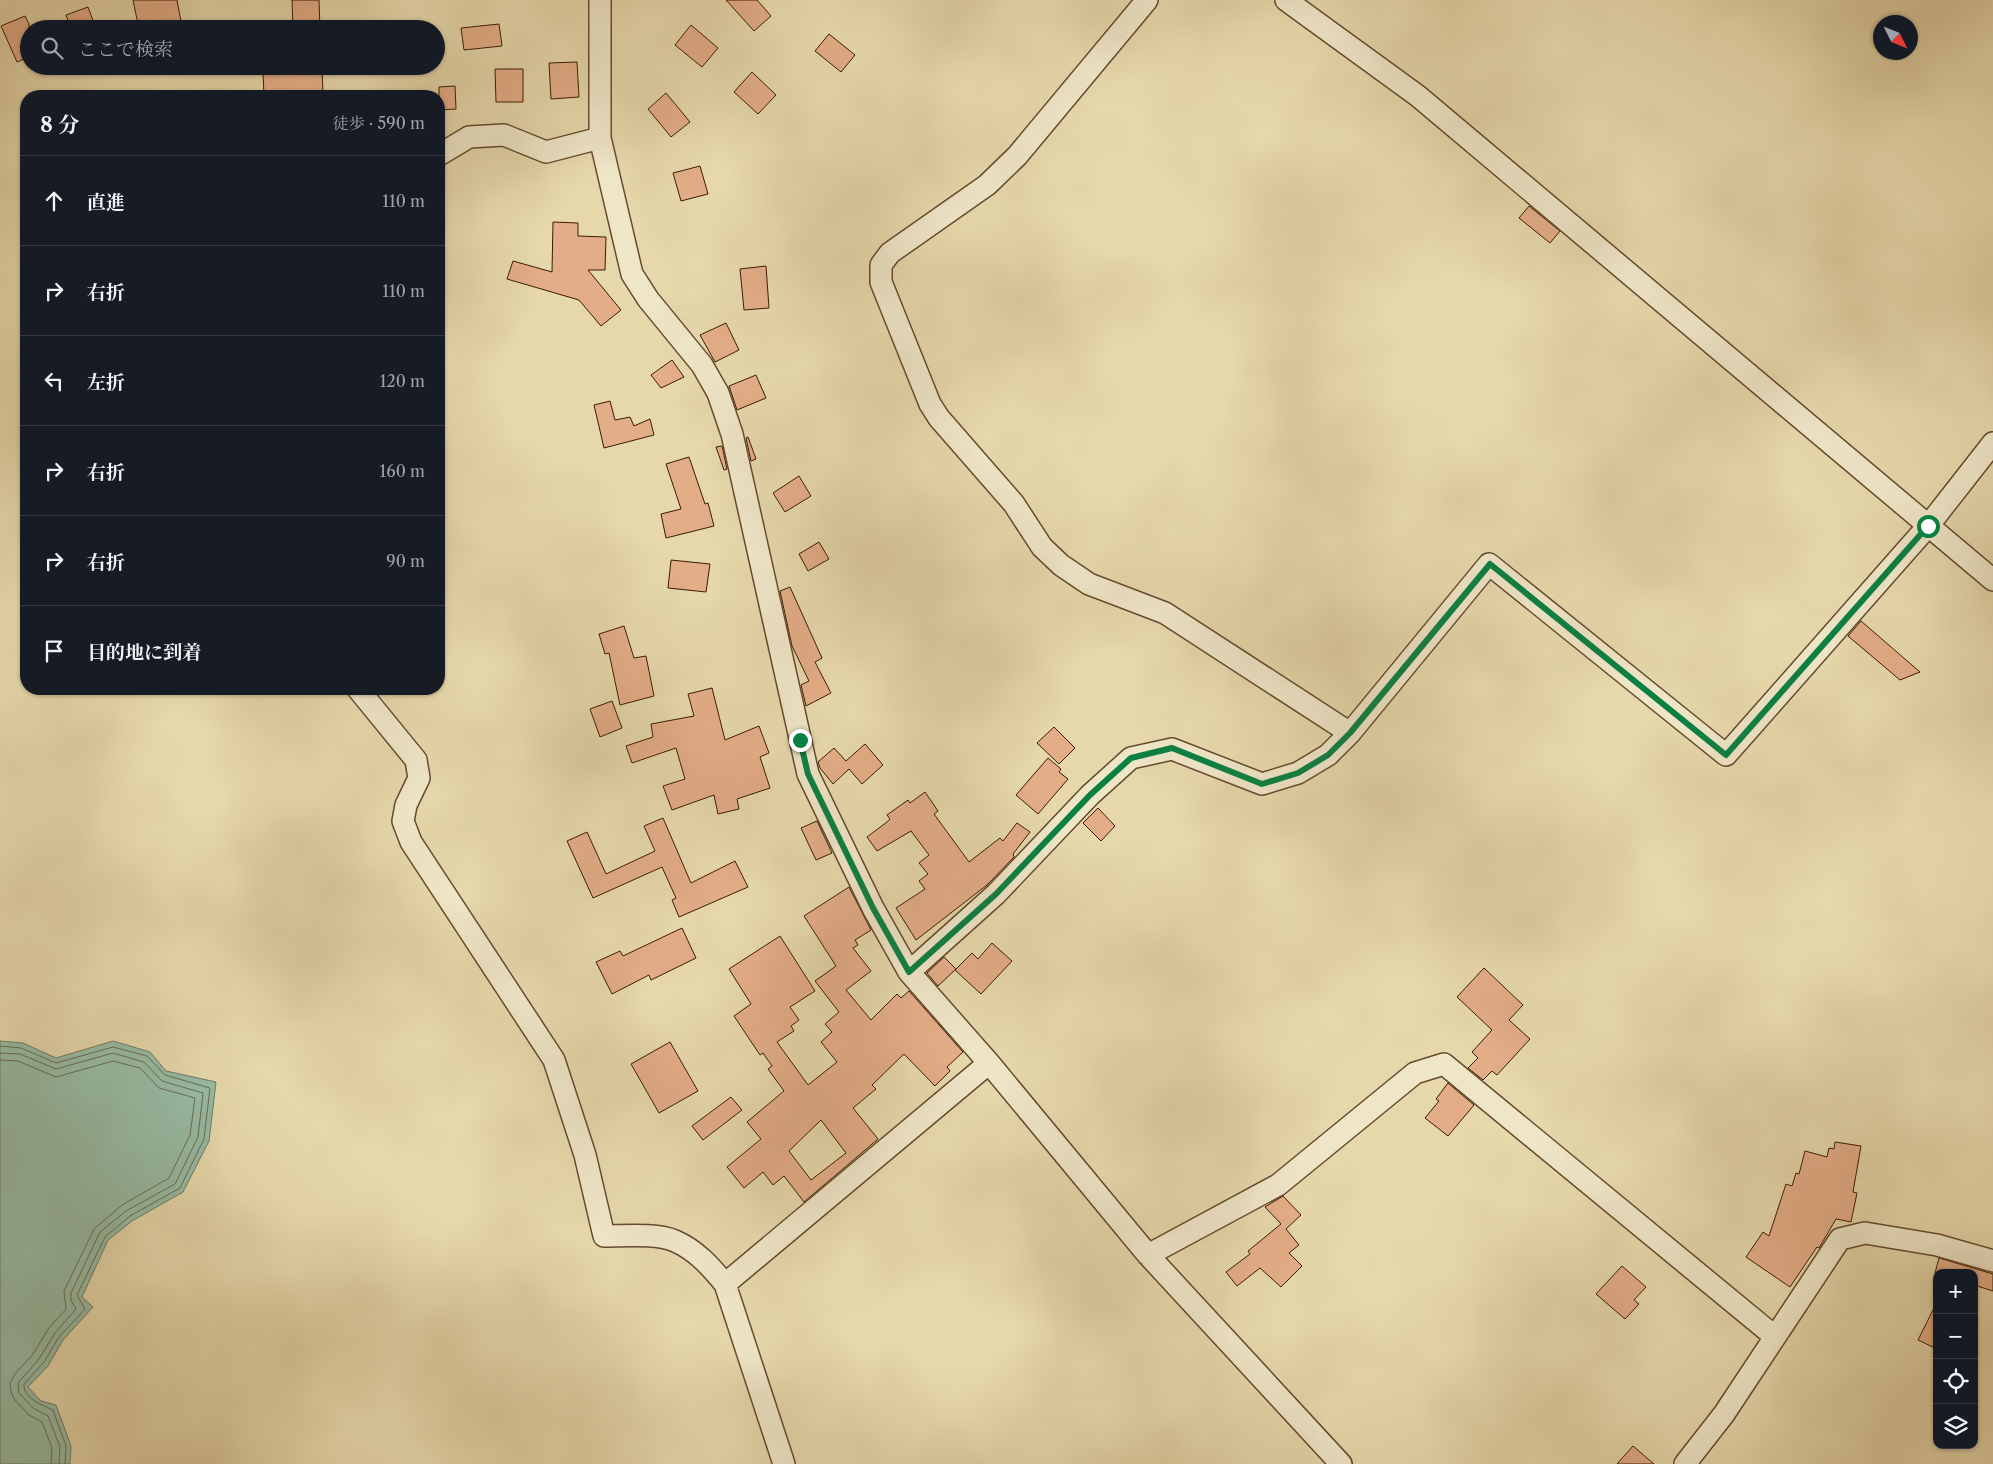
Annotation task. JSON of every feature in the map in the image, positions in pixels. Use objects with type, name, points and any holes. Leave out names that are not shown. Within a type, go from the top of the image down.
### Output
[{"type":"street","points":[[600,0],[600,138],[632,274],[648,299],[702,366],[718,394],[732,434],[808,774],[873,908],[909,972],[989,1063],[1148,1255],[1341,1464]]},
{"type":"street","points":[[1147,0],[1017,156],[987,185],[890,253],[881,265],[881,282],[930,404],[938,418],[1014,504],[1042,547],[1061,565],[1089,584],[1165,613],[1350,733]]},
{"type":"street","points":[[1286,0],[1418,96],[1993,580]]},
{"type":"street","points":[[445,152],[469,138],[504,136],[546,152],[600,138]]},
{"type":"street","points":[[909,972],[996,894],[1090,795],[1131,758],[1172,748],[1262,784],[1298,773],[1328,755],[1350,733],[1490,564],[1726,755],[1928,526],[1993,443]]},
{"type":"street","points":[[363,695],[416,760],[419,778],[406,805],[403,821],[411,842],[554,1060],[585,1155],[604,1236],[643,1236],[674,1240],[707,1262],[725,1284],[784,1464]]},
{"type":"street","points":[[725,1284],[989,1063]]},
{"type":"street","points":[[1148,1255],[1278,1185],[1415,1073],[1444,1064],[1774,1336]]},
{"type":"street","points":[[1685,1464],[1724,1414],[1840,1239],[1865,1233],[1937,1245],[1993,1261]]},
{"type":"water","points":[[0,1041],[23,1043],[56,1058],[113,1041],[150,1052],[166,1071],[216,1082],[209,1141],[183,1192],[132,1221],[108,1240],[82,1297],[93,1307],[63,1340],[48,1366],[28,1387],[41,1401],[56,1405],[71,1446],[70,1464],[0,1464]]},
{"type":"building","points":[[133,0],[177,0],[181,20],[137,20]]},
{"type":"building","points":[[292,0],[319,0],[320,20],[293,20]]},
{"type":"building","points":[[726,0],[757,0],[771,16],[754,31]]},
{"type":"building","points":[[88,7],[93,20],[68,20],[66,15]]},
{"type":"building","points":[[25,16],[27,20],[20,20],[20,61],[17,62],[1,26]]},
{"type":"building","points":[[499,24],[502,46],[464,50],[461,28]]},
{"type":"building","points":[[691,25],[718,48],[702,67],[675,45]]},
{"type":"building","points":[[829,34],[855,55],[841,72],[815,51]]},
{"type":"building","points":[[577,62],[579,97],[551,99],[549,63]]},
{"type":"building","points":[[495,69],[523,69],[523,102],[496,102]]},
{"type":"building","points":[[752,72],[776,95],[758,114],[734,92]]},
{"type":"building","points":[[263,75],[322,75],[323,90],[264,90]]},
{"type":"building","points":[[455,86],[456,109],[445,110],[445,90],[439,90],[439,87]]},
{"type":"building","points":[[666,93],[690,122],[671,137],[648,109]]},
{"type":"building","points":[[700,166],[708,194],[681,201],[673,173]]},
{"type":"building","points":[[1529,206],[1560,231],[1550,243],[1519,218]]},
{"type":"building","points":[[553,222],[578,223],[578,236],[606,237],[605,270],[588,270],[621,310],[601,326],[579,300],[507,279],[513,261],[552,272]]},
{"type":"building","points":[[766,266],[769,308],[744,310],[740,269]]},
{"type":"building","points":[[726,323],[739,350],[715,362],[700,335]]},
{"type":"building","points":[[672,360],[684,377],[661,388],[651,375]]},
{"type":"building","points":[[756,375],[766,398],[737,410],[729,386]]},
{"type":"building","points":[[610,401],[615,420],[630,417],[634,426],[650,419],[654,435],[604,448],[594,405]]},
{"type":"building","points":[[748,437],[756,459],[751,461],[746,438]]},
{"type":"building","points":[[722,446],[727,469],[724,470],[716,447]]},
{"type":"building","points":[[689,457],[705,504],[708,503],[714,526],[666,538],[661,514],[681,509],[666,464]]},
{"type":"building","points":[[799,476],[811,496],[785,512],[773,493]]},
{"type":"building","points":[[819,542],[829,559],[808,571],[799,554]]},
{"type":"building","points":[[671,560],[710,564],[706,592],[668,588]]},
{"type":"building","points":[[790,587],[822,658],[815,662],[831,693],[806,706],[801,685],[809,681],[792,646],[780,591]]},
{"type":"building","points":[[1861,621],[1920,672],[1900,680],[1848,636]]},
{"type":"building","points":[[624,626],[634,658],[646,656],[654,696],[620,705],[609,653],[605,654],[599,634]]},
{"type":"building","points":[[712,688],[725,740],[759,726],[769,753],[760,757],[770,788],[737,799],[739,809],[718,814],[714,795],[672,810],[663,786],[685,779],[676,748],[632,763],[626,746],[653,737],[651,724],[694,716],[688,694]]},
{"type":"building","points":[[612,701],[622,728],[600,737],[590,709]]},
{"type":"building","points":[[1054,727],[1075,748],[1059,764],[1037,743]]},
{"type":"building","points":[[865,744],[883,765],[862,784],[849,769],[833,784],[820,768],[818,762],[834,748],[846,761]]},
{"type":"building","points":[[1048,758],[1061,769],[1059,772],[1068,779],[1038,814],[1016,795]]},
{"type":"building","points":[[925,792],[938,811],[934,814],[969,862],[1000,838],[1003,841],[1017,823],[1030,832],[1013,854],[1014,857],[987,885],[916,940],[896,908],[925,889],[919,881],[928,874],[919,863],[929,855],[911,831],[877,851],[867,837],[890,819],[887,815],[908,800],[910,803]]},
{"type":"building","points":[[1098,808],[1115,826],[1101,841],[1083,823]]},
{"type":"building","points":[[663,818],[691,883],[735,861],[748,887],[679,917],[672,900],[676,898],[662,867],[593,898],[567,841],[587,832],[606,874],[655,851],[644,826]]},
{"type":"building","points":[[817,821],[832,853],[816,860],[801,828]]},
{"type":"building","points":[[849,887],[871,930],[855,940],[858,945],[853,948],[871,971],[846,990],[871,1020],[897,994],[901,998],[909,991],[963,1052],[947,1067],[950,1071],[935,1086],[904,1054],[872,1085],[876,1089],[853,1108],[878,1139],[804,1202],[784,1176],[773,1185],[763,1172],[744,1188],[727,1167],[761,1139],[747,1122],[784,1091],[768,1069],[772,1066],[763,1053],[760,1055],[734,1016],[751,1004],[729,969],[780,936],[815,991],[790,1007],[799,1020],[791,1026],[794,1031],[777,1042],[808,1085],[837,1062],[821,1042],[832,1032],[825,1024],[839,1012],[815,981],[836,966],[804,916]],"holes":[[[821,1120],[846,1153],[811,1180],[789,1151]]]},
{"type":"building","points":[[682,928],[696,958],[651,980],[649,975],[612,994],[596,962],[620,951],[623,956]]},
{"type":"building","points":[[992,943],[1012,961],[981,994],[955,970],[972,953],[978,959]]},
{"type":"building","points":[[944,957],[956,969],[938,986],[927,973]]},
{"type":"building","points":[[1484,968],[1523,1005],[1509,1020],[1530,1039],[1497,1075],[1492,1071],[1483,1080],[1468,1068],[1478,1058],[1472,1052],[1492,1030],[1457,997]]},
{"type":"building","points":[[670,1042],[698,1091],[659,1113],[631,1064]]},
{"type":"building","points":[[1448,1083],[1474,1105],[1448,1136],[1425,1118],[1439,1101],[1436,1099]]},
{"type":"building","points":[[731,1097],[742,1110],[703,1140],[692,1126]]},
{"type":"building","points":[[1835,1142],[1861,1146],[1853,1192],[1857,1193],[1851,1222],[1836,1219],[1819,1248],[1817,1247],[1790,1287],[1746,1257],[1763,1232],[1769,1236],[1786,1184],[1792,1186],[1796,1173],[1799,1174],[1805,1151],[1827,1157],[1829,1148],[1834,1149]]},
{"type":"building","points":[[1283,1196],[1301,1215],[1286,1229],[1299,1245],[1289,1253],[1302,1266],[1281,1287],[1260,1268],[1237,1286],[1226,1272],[1250,1254],[1248,1251],[1281,1224],[1265,1207]]},
{"type":"building","points":[[1939,1258],[1976,1269],[1936,1269]]},
{"type":"building","points":[[1622,1266],[1646,1287],[1634,1300],[1639,1304],[1625,1319],[1596,1294]]},
{"type":"building","points":[[1978,1270],[1993,1274],[1993,1291],[1978,1286]]},
{"type":"building","points":[[1933,1310],[1933,1347],[1918,1340]]},
{"type":"building","points":[[1633,1446],[1654,1464],[1617,1464]]},
{"type":"route","points":[[800,740],[808,774],[873,908],[909,972],[996,894],[1090,795],[1131,758],[1172,748],[1226,772],[1262,784],[1298,773],[1328,755],[1350,733],[1490,564],[1726,755],[1928,526]]}]
